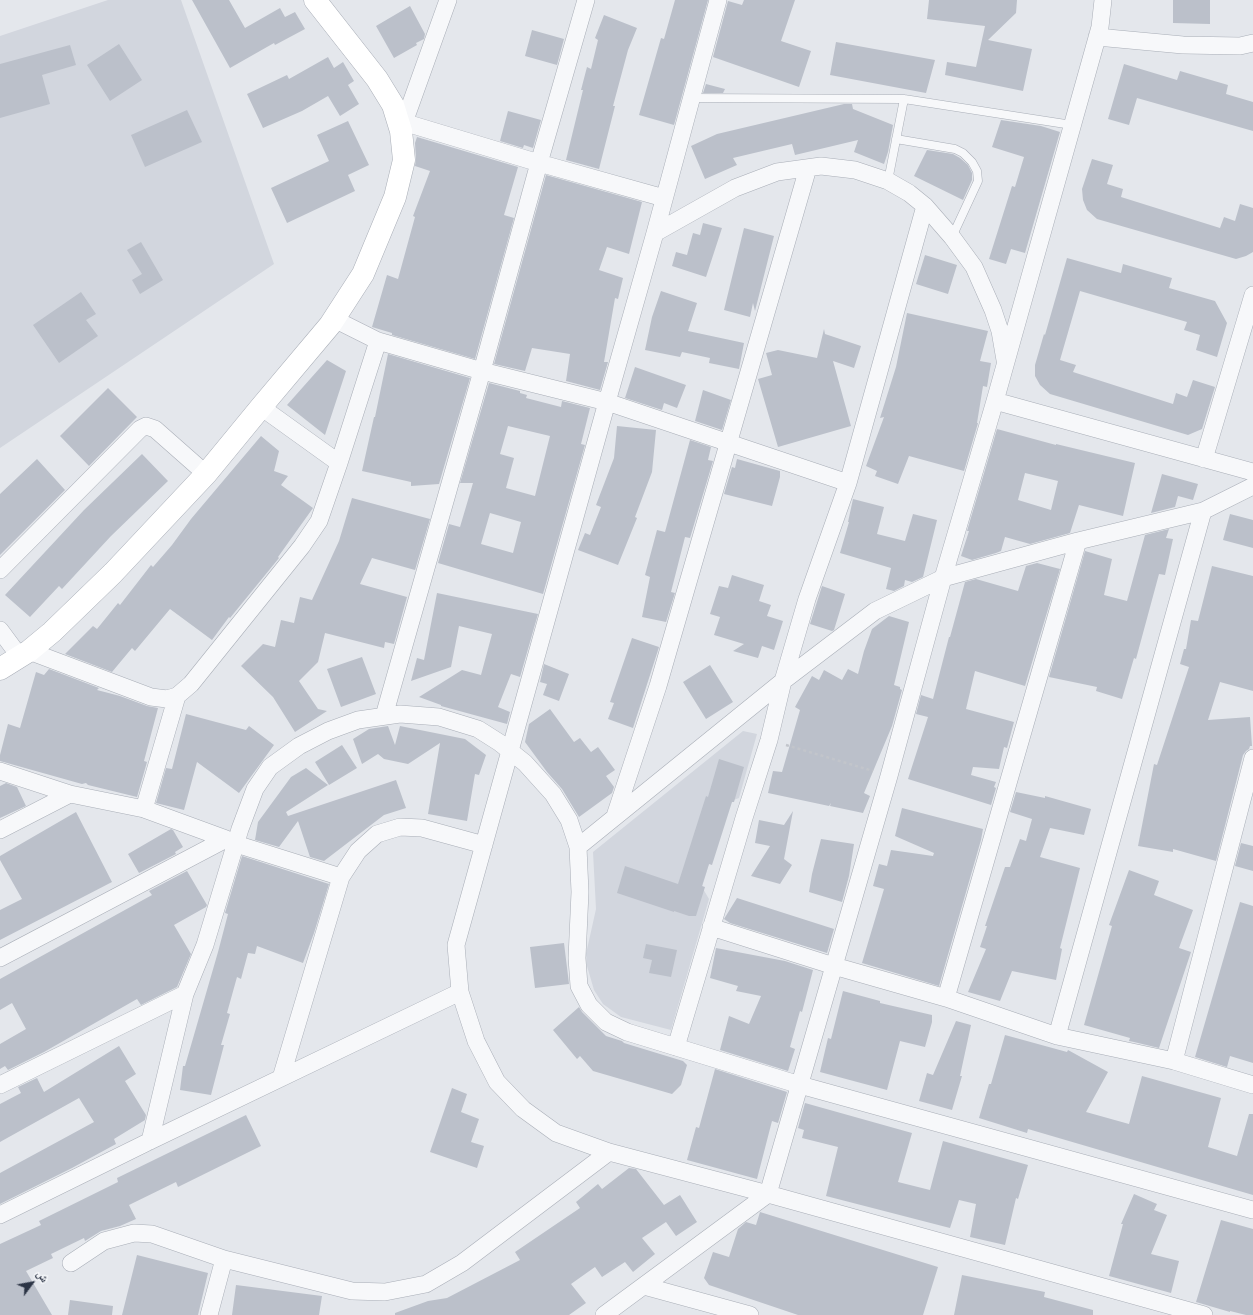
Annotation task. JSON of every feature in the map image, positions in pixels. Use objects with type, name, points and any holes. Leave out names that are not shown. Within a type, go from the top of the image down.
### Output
[{"type":"main road","points":[[0,669],[24,654],[52,632],[113,573],[206,474],[330,325],[363,274],[395,197],[404,160],[402,127],[393,105],[377,79],[315,0]]},
{"type":"street","points":[[448,0],[402,127],[664,198]]},
{"type":"street","points":[[384,716],[586,0]]},
{"type":"street","points":[[718,0],[655,233],[606,402],[456,945],[460,992],[476,1041],[497,1082],[523,1109],[556,1133],[609,1152],[768,1194],[1204,1315]]},
{"type":"street","points":[[614,1312],[644,1286],[768,1194],[889,776],[943,578],[1006,364],[1100,28],[1103,0]]},
{"type":"street","points":[[1097,36],[1182,45],[1240,46],[1253,44]]},
{"type":"street","points":[[655,233],[735,188],[777,172],[821,166],[855,170],[888,181],[909,193],[925,206],[952,237],[974,267],[993,310],[1000,331],[1006,364]]},
{"type":"street","points":[[615,816],[658,686],[808,168]]},
{"type":"street","points":[[676,1047],[768,740],[782,681],[807,599],[848,483],[925,206]]},
{"type":"street","points":[[1204,459],[1253,295]]},
{"type":"street","points":[[334,319],[378,341],[482,371],[606,402],[848,483]]},
{"type":"street","points":[[0,630],[24,654],[151,697],[167,699],[177,696],[191,684],[302,546],[319,521],[378,341]]},
{"type":"street","points":[[995,401],[1253,472]]},
{"type":"street","points":[[261,407],[339,463]]},
{"type":"street","points":[[0,570],[140,428],[146,426],[155,429],[206,474]]},
{"type":"street","points":[[578,847],[782,681],[875,611],[943,578],[1078,541],[1203,511],[1253,486]]},
{"type":"street","points":[[1057,1036],[1203,511]]},
{"type":"street","points":[[946,998],[1078,541]]},
{"type":"street","points":[[144,809],[177,696]]},
{"type":"street","points":[[150,1141],[185,994],[205,945],[231,841],[240,829],[255,789],[270,768],[299,746],[328,731],[358,720],[400,714],[439,717],[478,729],[500,743],[525,763],[553,794],[569,820],[578,847],[580,892],[577,958],[579,986],[589,1005],[606,1022],[626,1032],[800,1086],[1253,1210]]},
{"type":"street","points":[[1174,1061],[1253,758]]},
{"type":"street","points":[[0,771],[70,794],[144,809],[231,841],[341,876]]},
{"type":"street","points":[[0,830],[70,794]]},
{"type":"street","points":[[281,1078],[341,876],[358,851],[377,834],[400,826],[422,828],[484,845]]},
{"type":"street","points":[[0,958],[231,841]]},
{"type":"street","points":[[711,927],[834,966],[946,998],[1057,1036],[1174,1061],[1253,1085]]},
{"type":"street","points":[[0,1215],[460,992]]},
{"type":"street","points":[[0,1085],[185,994]]},
{"type":"street","points":[[71,1263],[104,1241],[134,1233],[152,1234],[224,1259],[352,1291],[385,1292],[426,1284],[469,1258],[609,1152]]},
{"type":"street","points":[[209,1315],[224,1259]]},
{"type":"street","points":[[644,1286],[750,1315]]},
{"type":"lane","points":[[691,98],[904,99],[1072,126]]},
{"type":"lane","points":[[888,181],[904,99]]},
{"type":"lane","points":[[896,138],[955,149],[963,153],[972,162],[977,171],[978,181],[952,237]]},
{"type":"path","points":[[768,740],[889,776]]},
{"type":"shaded area","points":[[108,0],[181,0],[274,264],[0,448],[0,36]]},
{"type":"shaded area","points":[[743,731],[757,734],[739,798],[728,802],[702,887],[709,899],[671,1030],[621,1017],[603,1004],[594,990],[587,966],[586,954],[596,909],[593,852]]},
{"type":"building","points":[[192,0],[229,0],[245,28],[280,8],[285,17],[295,12],[305,29],[275,45],[274,43],[230,68]]},
{"type":"building","points":[[675,0],[708,0],[674,125],[639,115],[661,38],[664,39]]},
{"type":"building","points":[[744,0],[795,0],[781,41],[811,51],[799,87],[713,57],[728,1],[742,5]]},
{"type":"building","points":[[929,0],[1017,0],[1016,13],[988,40],[1032,49],[1023,91],[945,75],[947,62],[976,67],[985,26],[927,19]]},
{"type":"building","points":[[1173,0],[1210,0],[1210,24],[1173,23]]},
{"type":"building","points":[[410,6],[425,34],[424,39],[416,43],[417,45],[394,58],[376,26]]},
{"type":"building","points":[[604,15],[637,28],[628,50],[613,106],[615,106],[599,169],[566,160],[587,67],[591,69],[598,40],[595,38]]},
{"type":"building","points":[[532,30],[564,39],[557,65],[525,56]]},
{"type":"building","points":[[836,42],[935,60],[926,93],[830,75]]},
{"type":"building","points":[[119,44],[142,80],[110,101],[87,65]]},
{"type":"building","points":[[70,45],[76,65],[42,75],[50,104],[0,118],[0,64]]},
{"type":"building","points":[[328,57],[334,68],[343,62],[354,81],[348,85],[359,104],[340,116],[328,96],[302,111],[263,128],[247,94],[287,75],[289,79]]},
{"type":"building","points":[[1124,64],[1177,80],[1180,71],[1228,85],[1226,94],[1253,102],[1253,131],[1137,98],[1129,125],[1108,119]]},
{"type":"building","points":[[706,84],[725,89],[723,93],[703,93]]},
{"type":"building","points":[[844,104],[852,104],[853,109],[893,125],[884,164],[854,152],[858,140],[795,155],[792,144],[733,158],[737,165],[705,179],[691,146],[717,134]]},
{"type":"building","points":[[187,110],[202,142],[145,167],[131,135]]},
{"type":"building","points":[[508,111],[541,120],[533,148],[524,145],[523,148],[500,141]]},
{"type":"building","points":[[1001,120],[1041,126],[1060,132],[1025,253],[1011,249],[1006,264],[989,259],[1012,186],[1015,187],[1024,157],[992,147]]},
{"type":"building","points":[[348,121],[369,165],[348,175],[355,191],[287,223],[271,188],[329,161],[317,135]]},
{"type":"building","points":[[417,137],[518,167],[504,215],[514,218],[475,359],[392,335],[392,333],[372,327],[387,275],[398,279],[415,217],[413,216],[430,171],[415,166],[415,143]]},
{"type":"building","points":[[927,150],[953,154],[968,165],[972,173],[972,180],[963,200],[914,176]]},
{"type":"building","points":[[1092,159],[1113,165],[1107,184],[1123,189],[1121,197],[1220,228],[1224,217],[1235,221],[1240,204],[1253,208],[1253,252],[1236,259],[1097,219],[1087,210],[1083,200],[1082,189]]},
{"type":"building","points":[[546,175],[642,202],[629,254],[607,247],[599,270],[623,278],[618,299],[615,298],[604,362],[608,362],[600,390],[566,381],[570,354],[532,348],[525,371],[494,364]]},
{"type":"building","points":[[703,223],[722,228],[706,277],[672,266],[676,252],[687,255],[693,233],[700,235]]},
{"type":"building","points":[[744,228],[774,236],[755,311],[753,303],[750,317],[724,310]]},
{"type":"building","points":[[141,242],[163,280],[140,294],[132,280],[142,274],[127,250]]},
{"type":"building","points":[[925,255],[957,265],[948,294],[916,284]]},
{"type":"building","points":[[1067,258],[1121,273],[1123,264],[1172,278],[1169,288],[1215,301],[1227,323],[1217,357],[1196,350],[1200,335],[1184,330],[1187,322],[1080,291],[1060,360],[1076,365],[1073,372],[1173,404],[1176,393],[1187,397],[1193,380],[1215,387],[1202,429],[1188,435],[1050,394],[1040,385],[1035,376],[1035,365]]},
{"type":"building","points":[[661,291],[697,303],[688,331],[744,343],[739,369],[709,363],[710,358],[682,352],[680,357],[645,350],[652,317]]},
{"type":"building","points":[[81,292],[96,314],[86,320],[98,336],[59,363],[33,325]]},
{"type":"building","points":[[907,313],[988,331],[980,361],[991,363],[987,387],[983,386],[978,423],[964,471],[909,456],[898,484],[875,476],[877,471],[866,466],[884,417],[880,418],[896,367]]},
{"type":"building","points":[[824,329],[825,334],[861,346],[854,368],[833,361],[851,426],[778,447],[758,379],[772,375],[766,353],[778,350],[817,358]]},
{"type":"building","points":[[388,354],[470,378],[439,484],[411,486],[411,482],[362,471]]},
{"type":"building","points":[[327,360],[346,371],[325,435],[287,405]]},
{"type":"building","points":[[635,367],[686,385],[677,408],[664,403],[662,410],[625,398]]},
{"type":"building","points":[[489,383],[520,391],[520,393],[527,395],[526,398],[561,407],[562,401],[590,408],[581,444],[585,445],[543,594],[438,563],[449,524],[460,527],[473,483],[460,483]],"holes":[[[508,426],[550,436],[535,496],[506,488],[514,458],[500,454]],[[490,513],[521,522],[513,553],[481,544]]]},
{"type":"building","points":[[108,388],[137,417],[89,466],[60,436]]},
{"type":"building","points":[[703,390],[731,400],[722,430],[695,421]]},
{"type":"building","points":[[617,426],[656,430],[652,472],[635,517],[637,518],[618,565],[578,550],[585,533],[590,535],[601,507],[596,505],[614,458]]},
{"type":"building","points":[[997,429],[1056,445],[1135,463],[1123,516],[1079,505],[1070,533],[1030,544],[1005,537],[1001,551],[972,560],[961,556],[969,531],[967,531]],"holes":[[[1025,473],[1058,481],[1051,510],[1018,500]]]},
{"type":"building","points":[[261,436],[279,451],[274,471],[288,476],[281,485],[313,508],[278,557],[279,558],[230,618],[229,617],[212,640],[170,609],[135,651],[132,648],[112,672],[65,654],[93,626],[97,629],[118,603],[120,605],[151,565],[153,567],[172,545],[191,519]]},
{"type":"building","points":[[690,440],[711,447],[708,460],[713,461],[690,538],[685,537],[671,592],[675,593],[666,622],[642,617],[650,577],[645,575],[657,530],[665,532]]},
{"type":"building","points":[[142,454],[168,481],[111,536],[62,589],[59,586],[30,617],[5,595],[84,510]]},
{"type":"building","points":[[37,459],[65,490],[0,555],[0,494]]},
{"type":"building","points":[[737,459],[780,471],[780,477],[772,506],[724,494],[732,467],[735,468]]},
{"type":"building","points":[[1162,474],[1198,484],[1193,500],[1178,496],[1175,507],[1151,513]]},
{"type":"building","points":[[352,498],[430,519],[415,570],[372,558],[360,584],[407,597],[394,644],[385,642],[384,648],[325,633],[318,662],[299,681],[318,709],[327,711],[295,732],[273,697],[241,666],[263,644],[275,647],[281,620],[294,623],[300,597],[312,600],[339,541]]},
{"type":"building","points":[[853,499],[884,507],[877,534],[905,541],[913,514],[937,520],[923,577],[912,582],[905,580],[904,586],[894,591],[886,589],[891,568],[840,553],[849,522]]},
{"type":"building","points":[[1230,514],[1253,520],[1253,548],[1223,540]]},
{"type":"building","points":[[1169,529],[1166,538],[1173,539],[1165,575],[1159,574],[1136,659],[1134,658],[1122,699],[1096,691],[1097,687],[1049,677],[1085,551],[1112,559],[1104,595],[1127,601],[1145,535]]},
{"type":"building","points":[[1037,563],[1060,569],[1025,686],[975,671],[966,709],[1014,722],[1007,748],[1004,747],[999,769],[973,767],[971,775],[996,782],[994,787],[996,788],[991,805],[908,779],[928,717],[916,714],[921,695],[933,699],[965,582],[976,579],[1018,591],[1026,566]]},
{"type":"building","points":[[1212,566],[1253,576],[1253,691],[1220,682],[1208,720],[1250,717],[1252,746],[1250,746],[1243,755],[1216,861],[1173,849],[1173,852],[1138,846],[1154,764],[1157,765],[1189,667],[1180,664],[1184,649],[1186,649],[1191,620],[1198,621]]},
{"type":"building","points":[[732,575],[764,585],[759,601],[771,605],[767,616],[783,621],[774,650],[762,646],[758,658],[733,651],[744,644],[714,635],[720,617],[710,614],[719,586],[728,588]]},
{"type":"building","points":[[822,586],[845,594],[834,630],[832,631],[810,624]]},
{"type":"building","points":[[437,593],[538,614],[520,677],[511,674],[498,707],[510,712],[507,724],[441,706],[419,697],[462,670],[481,675],[492,634],[459,626],[451,667],[411,681],[417,658],[424,660]]},
{"type":"building","points":[[889,616],[909,622],[894,685],[900,687],[902,690],[892,726],[864,793],[870,796],[863,813],[830,806],[831,803],[829,806],[768,793],[773,771],[782,772],[800,710],[795,707],[812,676],[819,680],[824,670],[842,680],[848,669],[858,674],[872,629]]},
{"type":"building","points":[[632,638],[659,647],[633,728],[608,719],[614,703],[610,702]]},
{"type":"building","points":[[362,657],[376,694],[341,707],[327,669]]},
{"type":"building","points":[[544,664],[569,674],[559,701],[543,695],[547,684],[540,682]]},
{"type":"building","points":[[710,665],[733,702],[706,719],[683,682]]},
{"type":"building","points":[[49,669],[99,688],[97,690],[158,708],[144,761],[147,762],[137,797],[88,785],[86,783],[82,784],[0,761],[0,755],[8,724],[20,728],[36,672],[44,675]]},
{"type":"building","points":[[550,709],[574,742],[580,738],[591,752],[598,747],[615,770],[606,776],[614,787],[612,793],[579,817],[562,789],[547,772],[525,742],[529,724]]},
{"type":"building","points":[[186,714],[246,730],[249,726],[274,745],[239,793],[197,762],[184,810],[156,803],[166,768],[172,769]]},
{"type":"building","points":[[388,726],[395,745],[400,726],[465,739],[486,755],[479,775],[475,774],[467,821],[428,814],[440,743],[408,764],[384,759],[378,754],[362,764],[353,739],[369,729]]},
{"type":"building","points":[[342,745],[357,768],[329,785],[315,762]]},
{"type":"building","points":[[719,759],[744,767],[734,802],[732,802],[712,865],[709,864],[702,886],[705,887],[696,916],[689,916],[674,912],[617,893],[625,866],[678,884],[706,796],[708,797]]},
{"type":"building","points":[[306,768],[328,785],[286,812],[288,816],[396,780],[406,808],[384,815],[324,861],[310,857],[298,821],[279,847],[255,840],[258,822],[291,777]]},
{"type":"building","points":[[6,783],[17,787],[26,806],[0,818],[0,786]]},
{"type":"building","points":[[1016,792],[1045,798],[1045,796],[1091,809],[1084,835],[1050,828],[1040,857],[1080,868],[1060,948],[1062,949],[1056,980],[1012,971],[1000,1001],[968,992],[986,949],[980,947],[987,926],[985,926],[1005,867],[1010,867],[1020,839],[1026,841],[1032,819],[1010,812]]},
{"type":"building","points":[[902,808],[983,829],[939,986],[862,963],[884,889],[873,886],[879,864],[887,866],[891,850],[933,856],[934,853],[895,836]]},
{"type":"building","points":[[793,811],[784,859],[792,865],[780,884],[751,876],[770,846],[755,843],[759,820],[784,825]]},
{"type":"building","points":[[76,812],[112,882],[0,940],[0,910],[22,899],[0,860],[0,856]]},
{"type":"building","points":[[171,829],[183,847],[175,852],[176,854],[139,873],[128,854]]},
{"type":"building","points":[[821,839],[854,844],[849,876],[842,902],[809,892]]},
{"type":"building","points":[[1241,843],[1253,846],[1253,871],[1235,866]]},
{"type":"building","points":[[242,856],[329,884],[303,963],[257,946],[255,954],[248,953],[241,979],[237,977],[227,1013],[230,1014],[221,1045],[224,1045],[211,1095],[180,1090],[183,1066],[185,1066],[218,952],[228,914],[225,913]]},
{"type":"building","points":[[1129,870],[1159,881],[1154,895],[1193,910],[1179,948],[1191,952],[1159,1048],[1129,1041],[1130,1038],[1084,1025],[1112,926],[1109,925]]},
{"type":"building","points":[[187,871],[207,905],[174,925],[191,954],[177,987],[141,1005],[137,999],[44,1052],[8,1070],[5,1066],[0,1069],[0,1044],[26,1029],[12,1003],[0,1010],[0,979],[152,895],[149,891]]},
{"type":"building","points":[[737,898],[834,929],[827,953],[730,923],[724,919]]},
{"type":"building","points":[[1240,902],[1253,906],[1253,1063],[1230,1056],[1227,1067],[1195,1057]]},
{"type":"building","points":[[564,943],[569,984],[535,988],[530,947]]},
{"type":"building","points":[[646,944],[677,950],[671,977],[649,973],[652,960],[643,958]]},
{"type":"building","points":[[716,948],[785,961],[813,970],[802,1012],[800,1011],[790,1047],[795,1049],[788,1071],[720,1050],[729,1016],[749,1024],[761,996],[736,991],[738,986],[710,978]]},
{"type":"building","points":[[843,991],[880,1001],[880,1003],[932,1015],[932,1022],[925,1047],[900,1041],[887,1090],[820,1072],[828,1038],[831,1039]]},
{"type":"building","points":[[579,1007],[582,1012],[606,1036],[683,1061],[687,1065],[681,1085],[672,1094],[593,1071],[580,1056],[577,1059],[553,1030]]},
{"type":"building","points":[[956,1021],[971,1025],[960,1076],[962,1076],[952,1110],[919,1101],[927,1073],[933,1075]]},
{"type":"building","points":[[1005,1035],[1067,1052],[1068,1050],[1108,1072],[1086,1112],[1129,1124],[1142,1076],[1221,1098],[1208,1147],[1237,1156],[1249,1114],[1253,1114],[1253,1195],[1028,1129],[1027,1133],[979,1118],[989,1084],[991,1084]]},
{"type":"building","points":[[119,1046],[136,1074],[125,1081],[146,1115],[145,1120],[114,1139],[116,1144],[0,1204],[0,1173],[94,1122],[79,1098],[0,1142],[0,1104],[21,1093],[18,1087],[37,1078],[44,1092]]},
{"type":"building","points":[[715,1069],[787,1092],[778,1123],[772,1121],[757,1179],[687,1160],[696,1127],[699,1128]]},
{"type":"building","points":[[452,1088],[467,1094],[461,1112],[479,1119],[471,1142],[484,1146],[477,1168],[430,1152]]},
{"type":"building","points":[[805,1103],[912,1133],[898,1182],[930,1190],[943,1141],[1028,1165],[1018,1199],[1016,1198],[1005,1245],[970,1237],[976,1204],[959,1200],[950,1228],[826,1196],[838,1147],[802,1138],[804,1130],[798,1128]]},
{"type":"building","points":[[246,1115],[261,1146],[178,1187],[176,1182],[129,1205],[136,1219],[120,1226],[101,1231],[85,1241],[84,1238],[51,1254],[53,1258],[26,1271],[52,1315],[0,1315],[0,1244],[41,1225],[39,1221],[118,1182],[117,1178]]},
{"type":"building","points":[[629,1168],[636,1169],[664,1205],[680,1195],[697,1222],[676,1236],[666,1222],[642,1238],[655,1254],[633,1272],[625,1262],[602,1277],[595,1267],[571,1284],[586,1303],[569,1315],[395,1315],[395,1313],[428,1301],[447,1298],[520,1260],[515,1252],[580,1208],[576,1202],[598,1184],[602,1189]]},
{"type":"building","points":[[1134,1194],[1157,1204],[1154,1210],[1167,1215],[1151,1254],[1179,1261],[1171,1293],[1109,1276],[1123,1224],[1121,1224]]},
{"type":"building","points":[[760,1212],[938,1267],[923,1315],[798,1315],[709,1285],[704,1278],[713,1252],[729,1257],[738,1229],[746,1222],[756,1225]]},
{"type":"building","points":[[1221,1220],[1253,1229],[1253,1315],[1230,1312],[1196,1302]]},
{"type":"building","points":[[137,1255],[208,1273],[198,1315],[122,1315]]},
{"type":"building","points":[[962,1275],[1045,1292],[1044,1297],[1093,1310],[1093,1315],[954,1315]]},
{"type":"building","points":[[236,1285],[322,1296],[319,1315],[232,1315]]},
{"type":"building","points":[[70,1300],[113,1306],[112,1315],[68,1315]]}]
